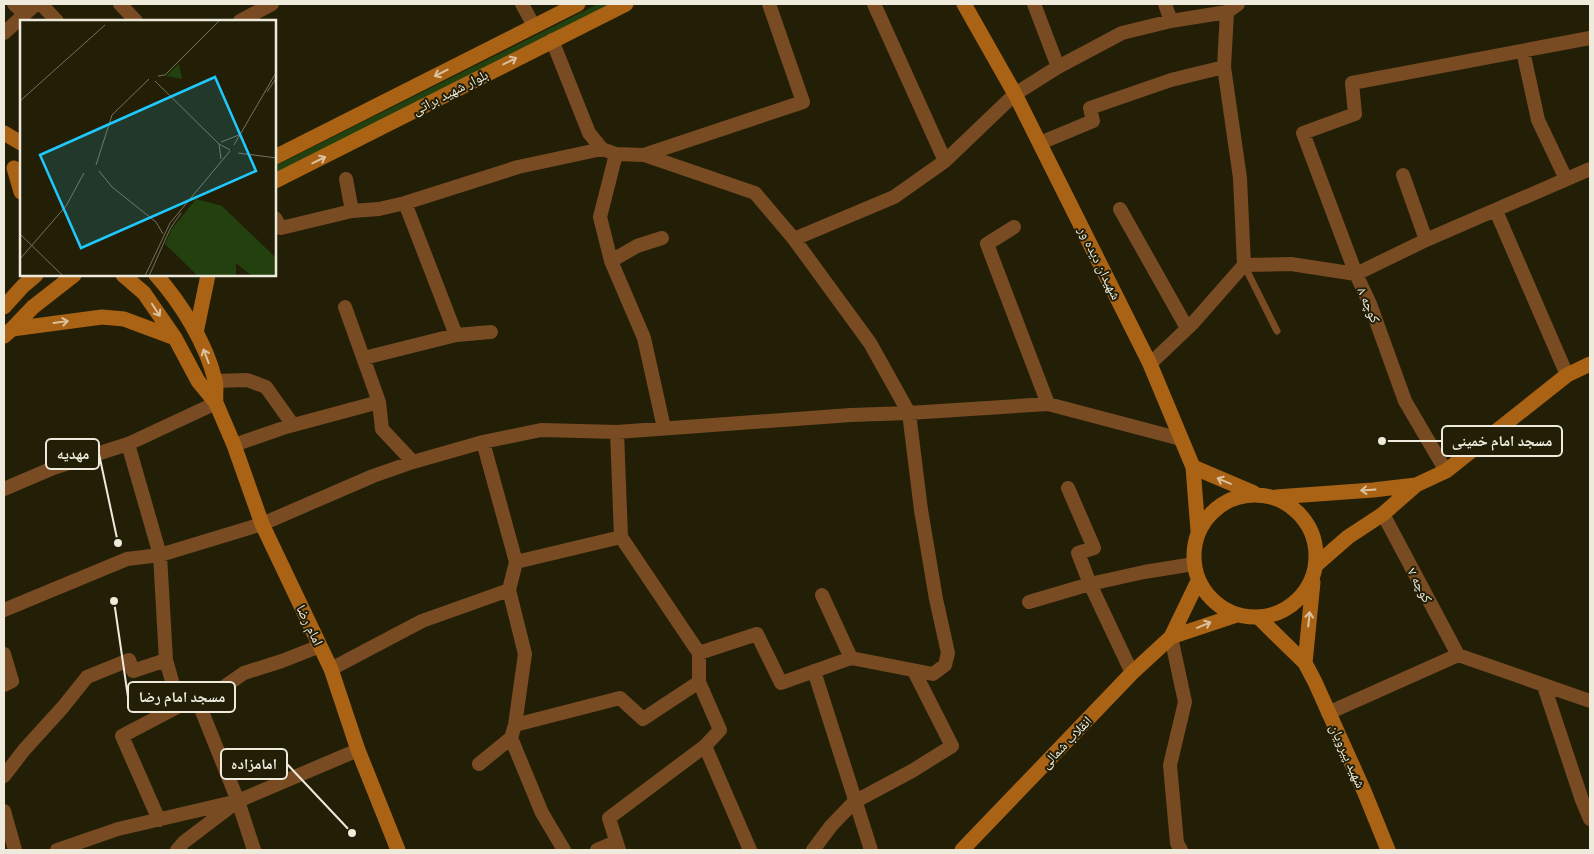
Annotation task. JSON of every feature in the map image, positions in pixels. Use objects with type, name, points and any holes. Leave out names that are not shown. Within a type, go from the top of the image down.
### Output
[{"type":"main road","name":"بلوار شهید براتی","points":[[276,156],[578,4]]},
{"type":"main road","name":"بلوار شهید براتی","points":[[276,180],[626,4]]},
{"type":"main road","name":"شهیدان دیده ور","points":[[964,4],[1040,142],[1150,364],[1192,467],[1198,531]]},
{"type":"main road","points":[[4,133],[20,142]]},
{"type":"main road","points":[[13,168],[20,189]]},
{"type":"main road","points":[[8,333],[33,307],[73,276]]},
{"type":"main road","name":"امام رضا","points":[[124,276],[144,293],[175,338],[198,381],[216,403],[234,445],[262,524],[331,669],[358,750],[398,850]]},
{"type":"main road","name":"امام رضا","points":[[157,276],[170,292],[196,333],[215,381],[216,403]]},
{"type":"main road","points":[[196,333],[208,276]]},
{"type":"main road","points":[[4,307],[24,280]]},
{"type":"main road","points":[[8,333],[102,317],[136,323],[175,338]]},
{"type":"main road","points":[[1255,494],[1237,496],[1221,504],[1208,516],[1198,531],[1194,547],[1194,564],[1198,581],[1208,596],[1221,607],[1237,615],[1258,617],[1276,614],[1292,605],[1305,592],[1315,570],[1348,538],[1383,514],[1416,485],[1446,471],[1567,375],[1590,364]]},
{"type":"main road","points":[[1192,467],[1255,494],[1273,497],[1416,485]]},
{"type":"main road","points":[[1273,497],[1289,504],[1302,516],[1311,530],[1316,547],[1305,663]]},
{"type":"main road","points":[[1172,637],[1198,581]]},
{"type":"main road","points":[[1172,637],[1237,615]]},
{"type":"main road","points":[[1258,617],[1305,663]]},
{"type":"main road","name":"انقلاب شمالی","points":[[962,850],[1132,673],[1172,637]]},
{"type":"main road","name":"شهید پیرویان","points":[[1305,663],[1364,791],[1388,850]]},
{"type":"street","points":[[4,33],[19,8],[36,4]]},
{"type":"street","points":[[41,4],[55,20]]},
{"type":"street","points":[[120,4],[135,20]]},
{"type":"street","points":[[242,20],[272,4]]},
{"type":"street","points":[[522,4],[534,26]]},
{"type":"street","points":[[644,156],[803,102],[769,4]]},
{"type":"street","points":[[874,4],[944,161]]},
{"type":"street","points":[[1034,4],[1058,67]]},
{"type":"street","points":[[1166,4],[1171,21]]},
{"type":"street","points":[[794,239],[894,197],[944,161],[1015,94],[1058,67],[1122,33],[1232,8],[1224,67],[1240,178],[1244,266]]},
{"type":"street","points":[[1566,179],[1538,120],[1523,51],[1590,38]]},
{"type":"street","points":[[552,40],[589,133],[602,149],[616,154],[644,156],[755,193],[794,239],[870,343],[909,413],[921,510],[936,599],[948,653],[945,665],[933,674],[851,658],[781,683],[757,634],[699,653]]},
{"type":"street","name":"کوچه ۸","points":[[1446,471],[1405,401],[1370,304],[1356,274],[1303,133],[1355,114],[1352,83],[1523,51]]},
{"type":"street","points":[[1040,142],[1093,121],[1090,108],[1171,80],[1224,67]]},
{"type":"street","points":[[276,220],[281,228],[352,211],[379,209],[518,167],[602,149]]},
{"type":"street","points":[[616,154],[600,217],[611,261],[644,338],[664,428]]},
{"type":"street","points":[[1150,364],[1187,328],[1244,266],[1291,264],[1356,274],[1426,240],[1590,169]]},
{"type":"street","points":[[1403,175],[1426,240]]},
{"type":"street","points":[[346,180],[352,211]]},
{"type":"street","points":[[404,203],[456,335]]},
{"type":"street","points":[[1120,209],[1187,328]]},
{"type":"street","points":[[1496,211],[1567,375]]},
{"type":"street","points":[[1014,227],[987,244],[1048,404]]},
{"type":"street","points":[[611,261],[637,246],[662,238]]},
{"type":"street","points":[[345,307],[379,402],[382,429],[413,462]]},
{"type":"street","points":[[364,358],[456,335],[491,332]]},
{"type":"street","points":[[215,381],[247,380],[266,387],[293,425]]},
{"type":"street","points":[[234,445],[293,425],[379,402]]},
{"type":"street","points":[[4,489],[53,468],[128,444],[216,403]]},
{"type":"street","points":[[4,610],[126,558],[160,555],[262,524],[373,476],[413,462],[483,442],[541,430],[617,432],[851,415],[1048,404],[1181,439]]},
{"type":"street","points":[[597,850],[618,846],[609,818],[705,746],[720,730],[699,682],[699,653],[621,537],[617,432]]},
{"type":"street","points":[[483,442],[516,562],[509,590],[525,654],[513,731],[542,813],[564,850]]},
{"type":"street","points":[[128,444],[160,555],[166,660],[179,706]]},
{"type":"street","points":[[1068,488],[1094,548],[1078,553],[1090,584],[1132,673]]},
{"type":"street","name":"کوچه ۷","points":[[1383,514],[1458,655]]},
{"type":"street","points":[[516,562],[621,537]]},
{"type":"street","points":[[1029,602],[1090,584],[1194,564]]},
{"type":"street","points":[[331,669],[422,621],[509,590]]},
{"type":"street","points":[[822,595],[851,658]]},
{"type":"street","points":[[1172,637],[1185,702],[1170,766],[1176,843],[1181,850]]},
{"type":"street","points":[[159,820],[122,736],[179,706],[199,704],[244,673],[320,646]]},
{"type":"street","points":[[4,654],[12,681],[4,685]]},
{"type":"street","points":[[1328,713],[1458,655],[1544,686],[1589,699]]},
{"type":"street","points":[[4,776],[24,750],[63,708],[87,676],[129,660],[134,671],[166,660]]},
{"type":"street","points":[[814,671],[870,850]]},
{"type":"street","points":[[813,850],[831,826],[854,802],[912,771],[952,746],[914,671]]},
{"type":"street","points":[[479,764],[513,731],[620,698],[643,719],[699,682]]},
{"type":"street","points":[[1544,686],[1590,819]]},
{"type":"street","points":[[199,704],[238,801],[254,850]]},
{"type":"street","points":[[705,746],[750,850]]},
{"type":"street","points":[[57,850],[118,829],[238,801],[358,750]]},
{"type":"street","points":[[176,850],[238,801]]},
{"type":"street","points":[[5,820],[14,850]]},
{"type":"lane","points":[[1244,266],[1277,331]]},
{"type":"green space","points":[[598,4],[611,4],[276,172],[276,165]]},
{"type":"place","name":"مسجد امام خمینی","points":[[1382,441]]},
{"type":"place","name":"مهدیه","points":[[118,543]]},
{"type":"place","name":"مسجد امام رضا","points":[[114,601]]},
{"type":"place","name":"امامزاده","points":[[352,833]]}]
